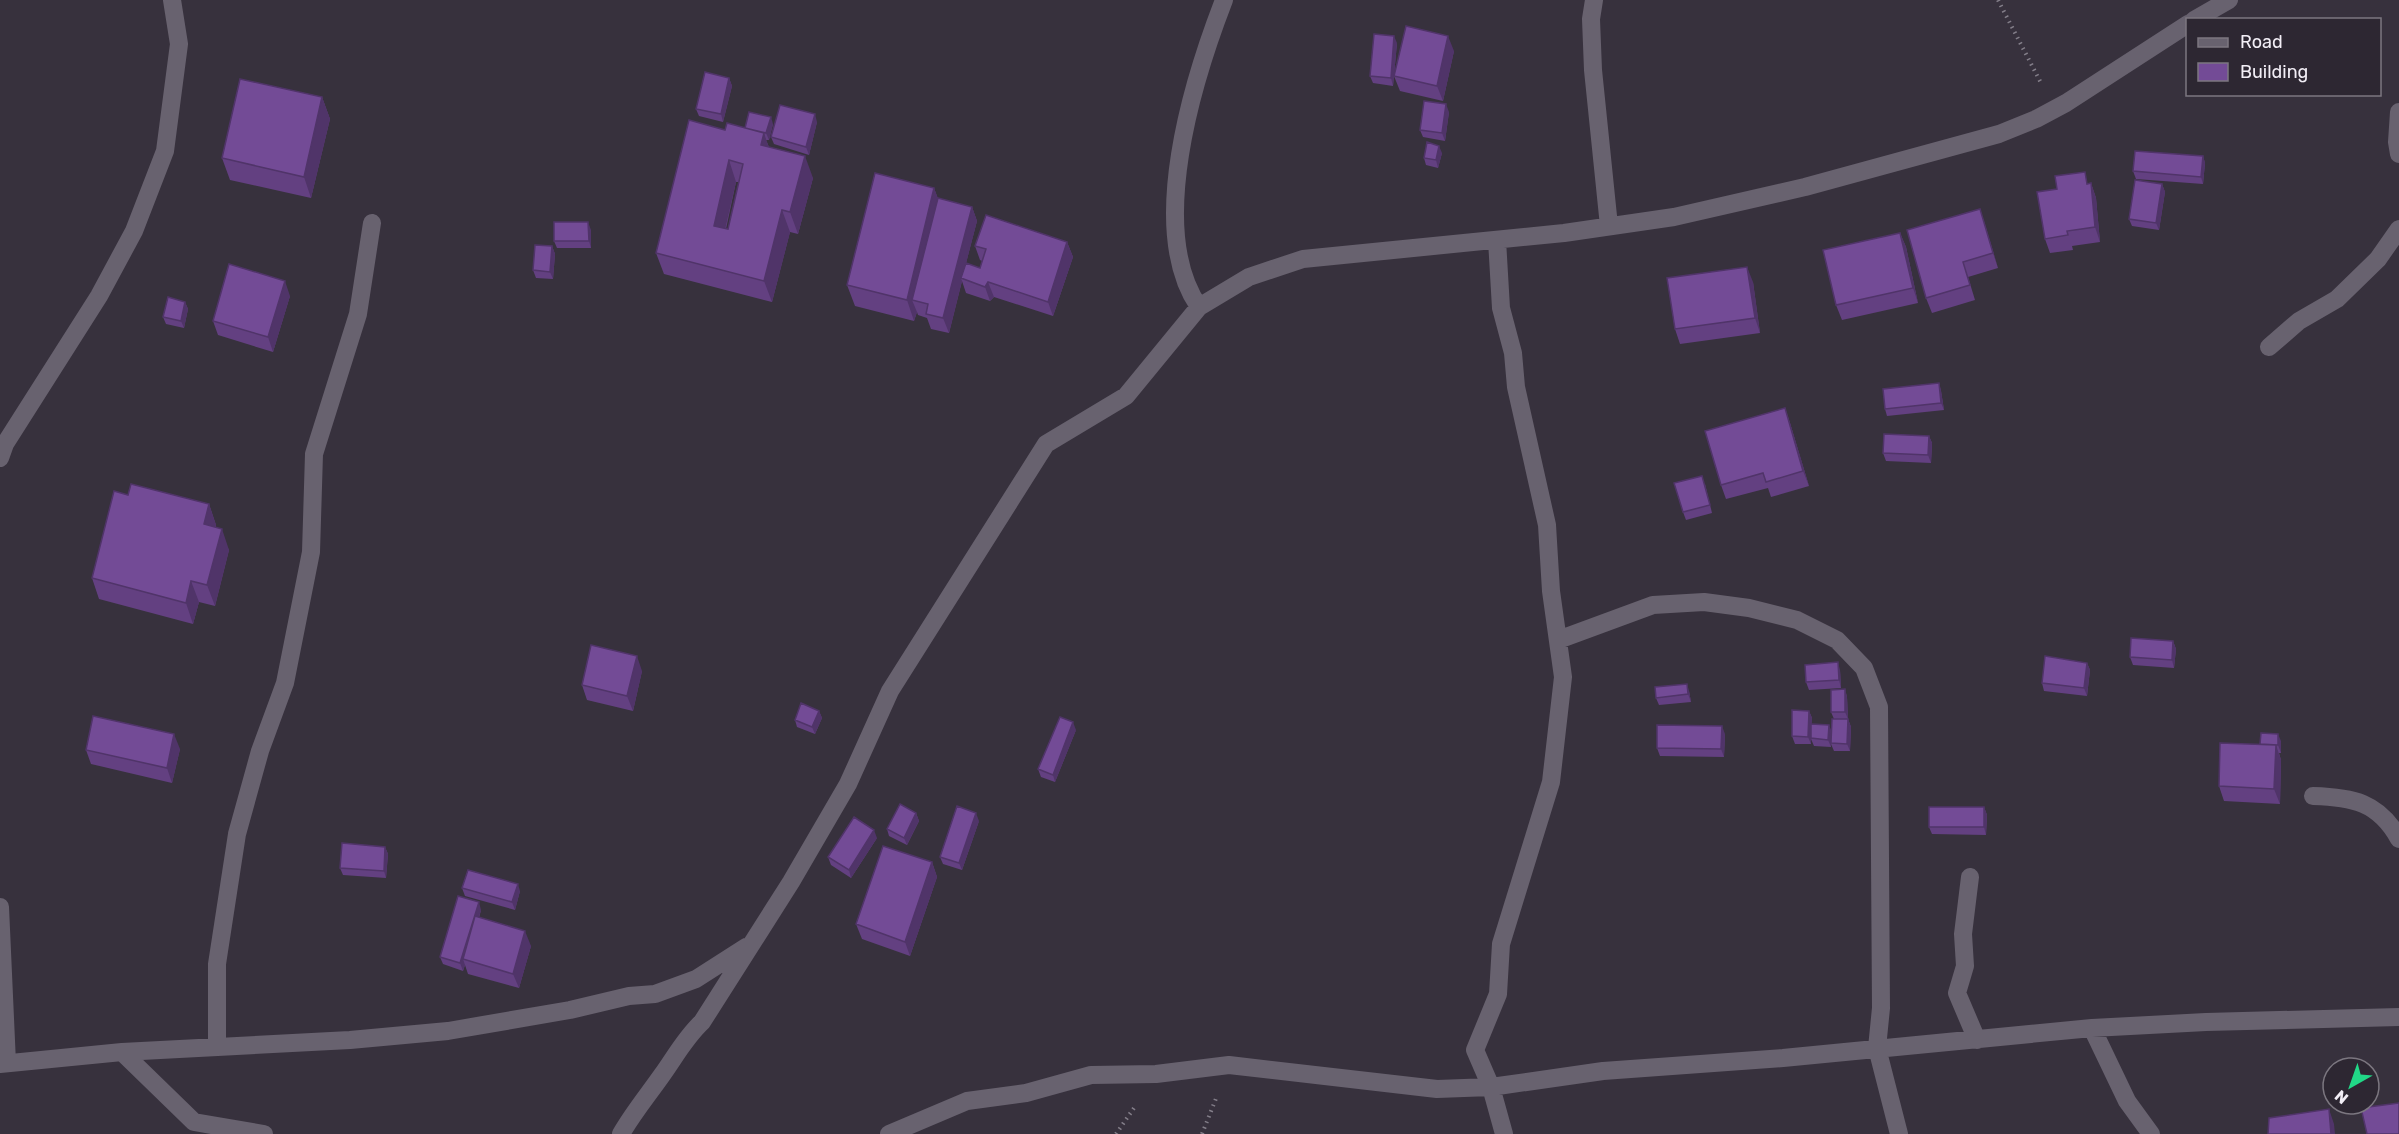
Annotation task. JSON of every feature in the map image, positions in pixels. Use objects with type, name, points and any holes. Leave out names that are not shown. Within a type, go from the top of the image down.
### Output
[{"type":"street","points":[[0,458],[5,444],[99,296],[134,231],[162,161],[179,44],[172,0]]},
{"type":"street","points":[[1199,307],[1186,289],[1181,268],[1176,193],[1183,131],[1208,42],[1224,0]]},
{"type":"street","points":[[1594,0],[1591,19],[1593,70],[1609,226]]},
{"type":"street","points":[[2198,18],[2229,0]]},
{"type":"street","points":[[621,1134],[637,1106],[662,1076],[687,1036],[702,1022],[753,943],[848,784],[890,691],[1046,444],[1126,396],[1199,307],[1249,278],[1303,260],[1497,240],[1674,216],[1805,188],[1999,134],[2055,109],[2117,72],[2186,25]]},
{"type":"street","points":[[2399,112],[2397,142],[2399,154]]},
{"type":"street","points":[[217,1047],[217,964],[237,834],[260,751],[285,683],[311,552],[314,454],[358,314],[372,224]]},
{"type":"street","points":[[2269,347],[2299,321],[2337,299],[2378,259],[2399,229]]},
{"type":"street","points":[[1497,240],[1501,308],[1547,525],[1563,676],[1551,782],[1501,944],[1498,994],[1475,1050],[1491,1087],[1504,1134]]},
{"type":"street","points":[[1558,640],[1653,605],[1704,602],[1749,608],[1797,620],[1837,640],[1864,669],[1879,707],[1881,1008],[1876,1048],[1899,1134]]},
{"type":"street","points":[[2313,796],[2358,800],[2376,811],[2393,828],[2399,839]]},
{"type":"street","points":[[1971,877],[1963,934],[1965,966],[1957,993],[1977,1040]]},
{"type":"street","points":[[0,907],[4,946],[4,1063],[122,1052],[350,1040],[448,1031],[570,1010],[629,996],[655,994],[696,979],[753,943]]},
{"type":"street","points":[[889,1134],[967,1101],[1026,1093],[1091,1074],[1156,1074],[1229,1065],[1437,1089],[1491,1087],[1603,1071],[1783,1058],[2092,1028],[2206,1022],[2399,1017]]},
{"type":"street","points":[[2092,1028],[2127,1101],[2151,1134]]},
{"type":"street","points":[[122,1052],[194,1122],[264,1134]]},
{"type":"path","points":[[1998,0],[2055,109]]},
{"type":"path","points":[[1202,1134],[1229,1065]]},
{"type":"building","points":[[1406,26],[1448,36],[1437,86],[1394,76]]},
{"type":"building","points":[[1374,34],[1394,36],[1391,78],[1370,76]]},
{"type":"building","points":[[705,72],[729,78],[721,114],[696,109]]},
{"type":"building","points":[[240,79],[322,97],[304,177],[222,158]]},
{"type":"building","points":[[1424,101],[1446,104],[1442,133],[1420,130]]},
{"type":"building","points":[[780,105],[815,114],[806,147],[771,137]]},
{"type":"building","points":[[749,112],[771,117],[766,133],[745,128]]},
{"type":"building","points":[[689,120],[725,130],[727,123],[764,133],[761,145],[805,156],[790,212],[782,210],[764,281],[656,253]],"holes":[[[729,160],[743,164],[728,229],[714,226]]]},
{"type":"building","points":[[1427,142],[1439,146],[1436,160],[1424,158]]},
{"type":"building","points":[[2135,151],[2203,156],[2201,177],[2133,171]]},
{"type":"building","points":[[2085,172],[2087,184],[2091,183],[2095,227],[2067,231],[2068,235],[2045,239],[2037,192],[2057,189],[2055,176]]},
{"type":"building","points":[[875,173],[934,188],[907,300],[847,285]]},
{"type":"building","points":[[2135,180],[2162,184],[2156,223],[2129,219]]},
{"type":"building","points":[[938,198],[972,207],[943,318],[926,314],[928,304],[912,300]]},
{"type":"building","points":[[1980,209],[1993,253],[1963,262],[1970,285],[1926,298],[1907,230]]},
{"type":"building","points":[[986,215],[1067,242],[1048,302],[988,282],[985,287],[961,278],[966,263],[980,268],[986,249],[975,246]]},
{"type":"building","points":[[554,222],[588,222],[589,241],[554,241]]},
{"type":"building","points":[[1900,233],[1913,288],[1836,305],[1823,250]]},
{"type":"building","points":[[535,245],[552,246],[550,272],[533,270]]},
{"type":"building","points":[[229,264],[285,281],[268,337],[213,321]]},
{"type":"building","points":[[1747,267],[1755,318],[1675,329],[1667,278]]},
{"type":"building","points":[[168,297],[185,302],[181,321],[163,317]]},
{"type":"building","points":[[1939,383],[1941,403],[1885,409],[1883,389]]},
{"type":"building","points":[[1785,408],[1803,471],[1766,482],[1763,473],[1721,485],[1705,431]]},
{"type":"building","points":[[1884,434],[1929,436],[1928,455],[1883,453]]},
{"type":"building","points":[[1702,476],[1710,505],[1683,512],[1674,483]]},
{"type":"building","points":[[131,484],[209,504],[204,524],[222,529],[207,585],[191,581],[186,603],[92,578],[114,491],[128,495]]},
{"type":"building","points":[[2131,638],[2173,641],[2172,660],[2130,657]]},
{"type":"building","points":[[591,645],[637,656],[627,696],[582,685]]},
{"type":"building","points":[[2045,656],[2087,663],[2084,688],[2042,683]]},
{"type":"building","points":[[1838,662],[1839,680],[1806,682],[1805,665]]},
{"type":"building","points":[[1687,684],[1688,694],[1656,698],[1655,687]]},
{"type":"building","points":[[1845,689],[1845,712],[1831,712],[1831,690]]},
{"type":"building","points":[[801,703],[819,711],[812,727],[795,720]]},
{"type":"building","points":[[1792,710],[1809,711],[1808,737],[1792,736]]},
{"type":"building","points":[[93,716],[174,734],[167,768],[86,750]]},
{"type":"building","points":[[1060,717],[1073,722],[1053,775],[1038,769]]},
{"type":"building","points":[[1832,719],[1848,719],[1847,744],[1831,743]]},
{"type":"building","points":[[1811,724],[1829,725],[1828,740],[1811,738]]},
{"type":"building","points":[[1657,725],[1722,726],[1721,749],[1657,748]]},
{"type":"building","points":[[2261,733],[2278,734],[2278,745],[2260,744]]},
{"type":"building","points":[[2220,743],[2276,745],[2274,789],[2219,786]]},
{"type":"building","points":[[900,804],[916,813],[904,838],[887,829]]},
{"type":"building","points":[[957,806],[976,813],[959,863],[940,857]]},
{"type":"building","points":[[1929,807],[1984,807],[1984,827],[1929,827]]},
{"type":"building","points":[[854,817],[874,830],[849,870],[828,857]]},
{"type":"building","points":[[342,843],[385,847],[384,871],[340,868]]},
{"type":"building","points":[[883,846],[932,862],[905,942],[856,924]]},
{"type":"building","points":[[468,870],[518,884],[512,902],[462,888]]},
{"type":"building","points":[[458,896],[479,902],[460,963],[440,957]]},
{"type":"building","points":[[475,916],[525,931],[513,974],[463,959]]},
{"type":"building","points":[[2399,1103],[2399,1134],[2367,1134],[2363,1116],[2381,1116],[2381,1105]]},
{"type":"building","points":[[2321,1110],[2321,1116],[2330,1116],[2331,1134],[2268,1134],[2269,1118]]}]
